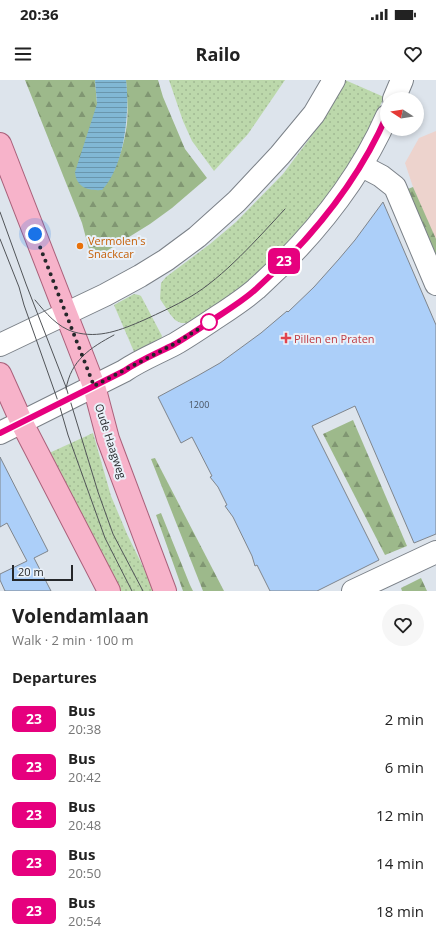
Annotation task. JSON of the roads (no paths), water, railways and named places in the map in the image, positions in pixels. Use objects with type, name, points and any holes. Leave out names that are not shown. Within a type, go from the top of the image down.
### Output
[{"type":"main road","name":"Oude Haagweg","points":[[0,144],[94,386],[108,439],[165,591]]},
{"type":"main road","points":[[0,374],[22,423],[109,591]]},
{"type":"street","points":[[0,345],[140,276],[166,260],[197,237],[237,201],[280,155],[314,114],[334,80]]},
{"type":"street","points":[[397,92],[402,80]]},
{"type":"street","points":[[0,433],[176,343],[210,322],[255,290],[300,245],[335,203],[362,166],[380,130]]},
{"type":"street","points":[[362,166],[381,176],[396,187],[436,284]]},
{"type":"street","points":[[354,591],[436,552]]},
{"type":"water","points":[[95,80],[126,80],[127,93],[126,123],[121,153],[110,180],[102,190],[92,190],[80,185],[75,172],[97,104]]},
{"type":"tram line","points":[[35,300],[57,323],[74,332],[83,334],[101,334],[127,327],[173,306],[203,289],[228,268],[285,209]]},
{"type":"tram line","points":[[0,212],[66,387],[98,492],[113,534],[143,591]]},
{"type":"tram line","points":[[0,239],[19,287],[68,435],[105,538],[132,591]]},
{"type":"tram line","points":[[66,389],[72,370],[83,356],[97,345],[114,335]]},
{"type":"place","name":"Vermolen's Snackcar","points":[[80,246]]},
{"type":"place","name":"Pillen en Praten","points":[[286,338]]}]
